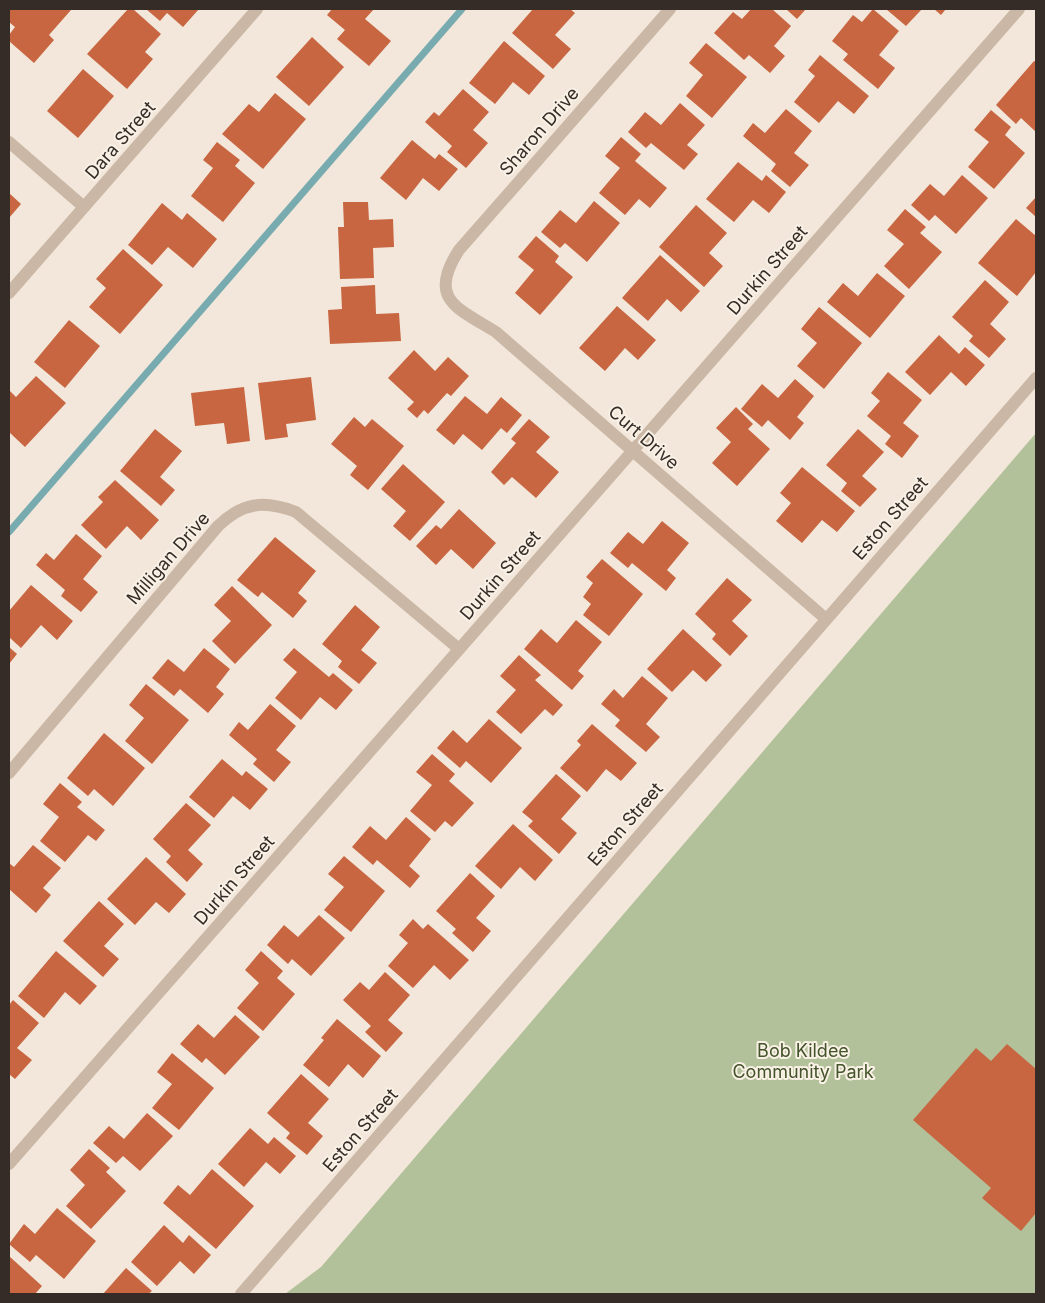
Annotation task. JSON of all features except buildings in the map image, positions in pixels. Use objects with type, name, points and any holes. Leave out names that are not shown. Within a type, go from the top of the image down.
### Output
[{"type":"street","name":"Dara Street","points":[[9,293],[257,9]]},
{"type":"street","name":"Sharon Drive","points":[[444,282],[448,267],[459,250],[670,9]]},
{"type":"street","name":"Durkin Street","points":[[9,1164],[1019,9]]},
{"type":"street","points":[[9,142],[84,208]]},
{"type":"street","name":"Curt Drive","points":[[444,282],[448,295],[455,307],[496,332],[633,449],[826,619]]},
{"type":"street","name":"Eston Street","points":[[241,1294],[1036,378]]},
{"type":"street","name":"Milligan Drive","points":[[9,773],[218,526],[228,517],[245,507],[265,504],[278,505],[296,512],[459,649]]},
{"type":"green space","name":"Bob Kildee Community Park","points":[[1036,433],[1036,1294],[285,1294],[321,1267]]},
{"type":"waterway","points":[[9,532],[462,9]]}]
